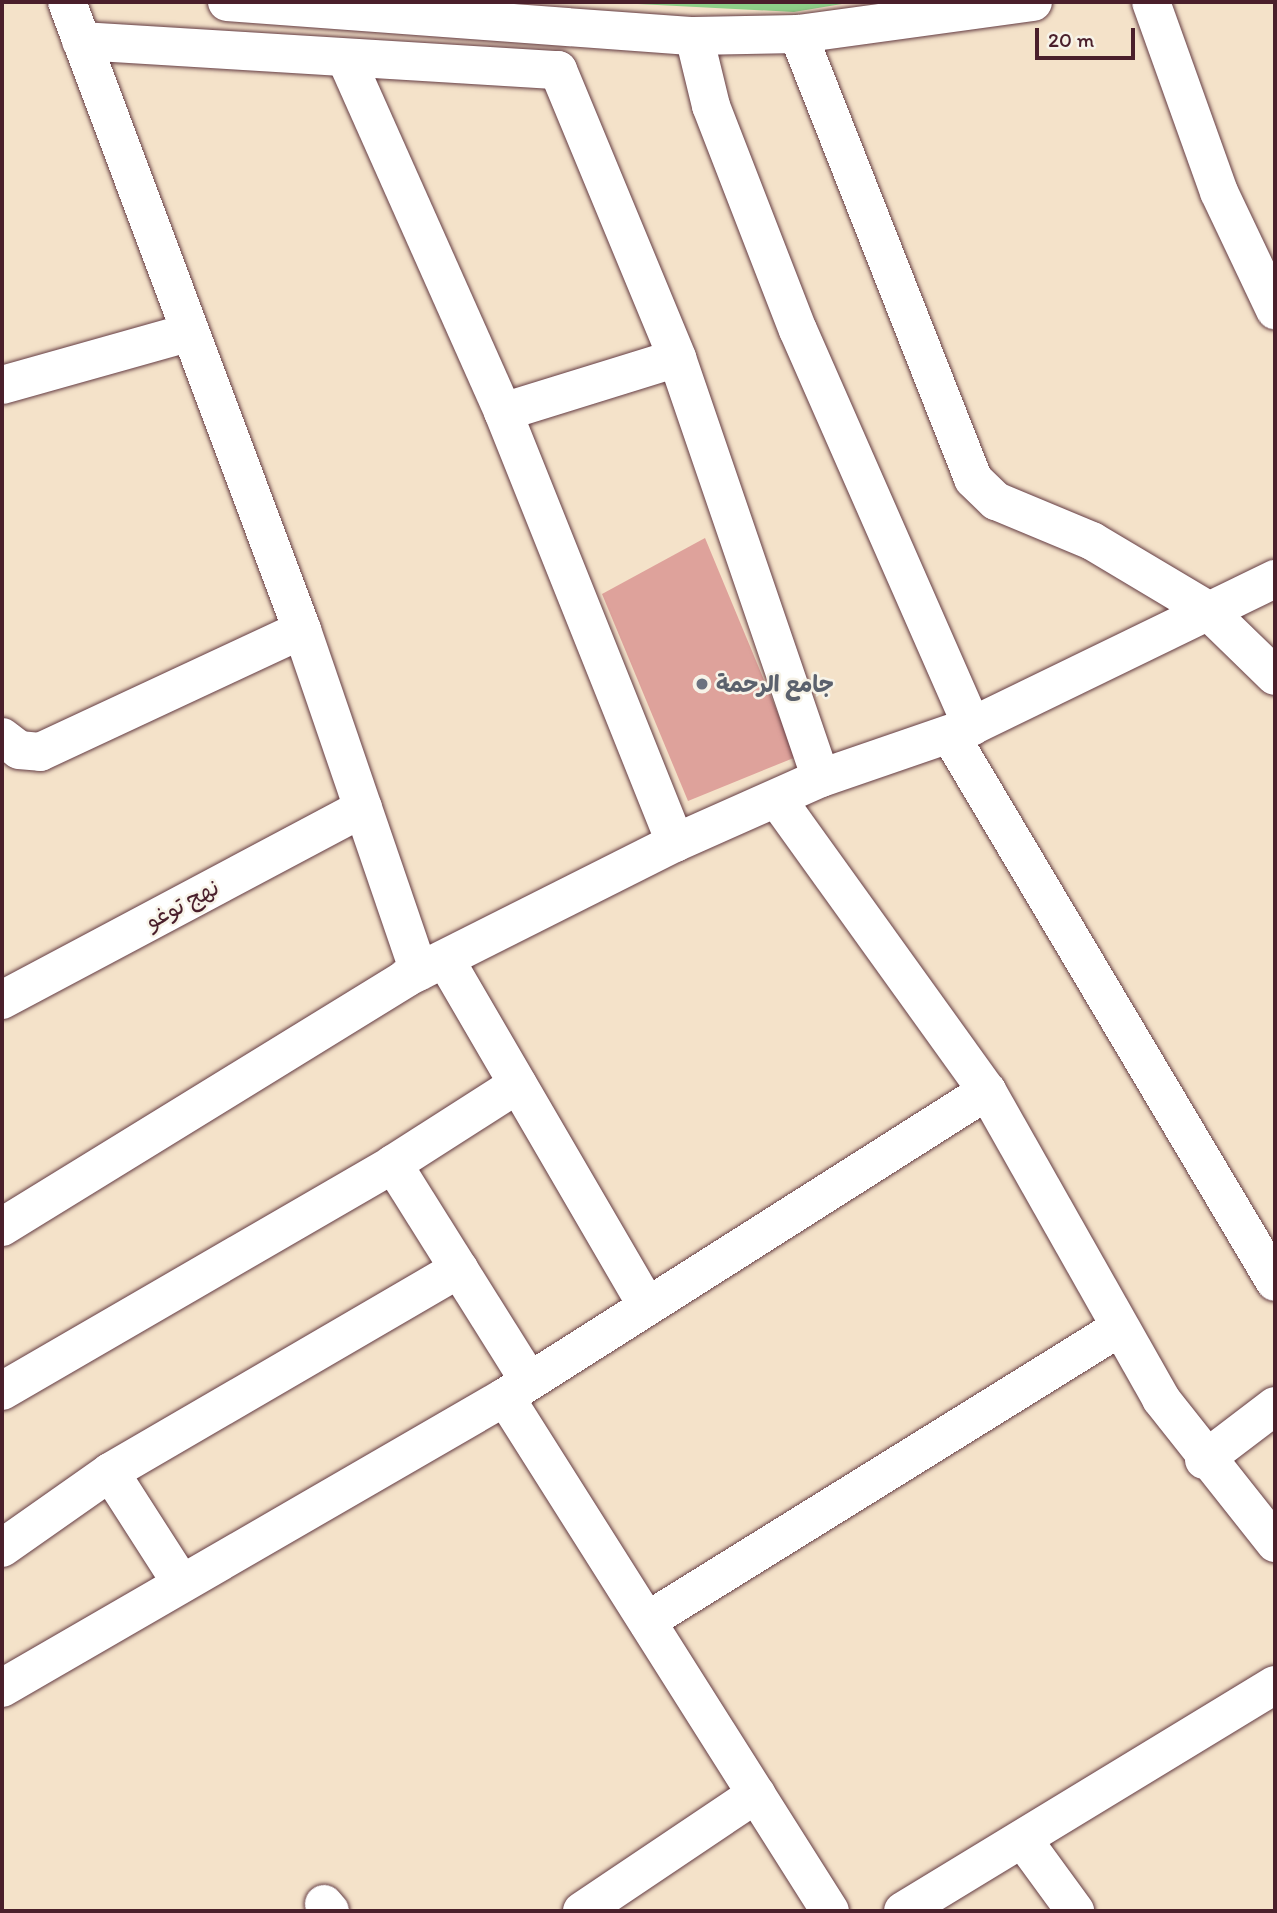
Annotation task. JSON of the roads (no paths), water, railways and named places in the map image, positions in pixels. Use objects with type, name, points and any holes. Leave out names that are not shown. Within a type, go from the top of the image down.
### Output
[{"type":"street","points":[[67,2],[302,630],[363,808],[432,965],[518,1084],[645,1303]]},
{"type":"street","points":[[227,2],[694,36],[798,34],[1033,2]]},
{"type":"street","points":[[1151,2],[1219,192],[1275,310]]},
{"type":"street","points":[[562,27],[558,70],[677,358],[821,778]]},
{"type":"street","points":[[798,34],[973,479],[996,500],[1092,541],[1206,609],[1275,676]]},
{"type":"street","points":[[694,36],[711,106],[798,330],[961,730],[1275,1282]]},
{"type":"street","points":[[81,41],[558,70]]},
{"type":"street","points":[[345,59],[503,412],[675,844]]},
{"type":"street","points":[[2,385],[190,332]]},
{"type":"street","points":[[503,412],[677,358]]},
{"type":"street","points":[[2,1227],[432,965],[675,844],[821,778],[961,730],[1206,609],[1275,579]]},
{"type":"street","points":[[2,737],[19,750],[40,752],[302,630]]},
{"type":"street","points":[[777,799],[987,1091],[1119,1328],[1204,1460],[1275,1543]]},
{"type":"street","name":"نهج توغو","points":[[2,1000],[363,808]]},
{"type":"street","points":[[2,1391],[393,1164],[518,1084]]},
{"type":"street","points":[[2,1688],[180,1581],[517,1389],[645,1303],[987,1091]]},
{"type":"street","points":[[393,1164],[459,1269],[517,1389],[647,1621],[830,1911]]},
{"type":"street","points":[[2,1548],[110,1472],[459,1269]]},
{"type":"street","points":[[647,1621],[1119,1328]]},
{"type":"street","points":[[1204,1460],[1269,1422]]},
{"type":"street","points":[[110,1472],[180,1581]]},
{"type":"street","points":[[902,1911],[1024,1841],[1275,1685]]},
{"type":"street","points":[[582,1911],[756,1794]]},
{"type":"street","points":[[1024,1841],[1075,1911]]},
{"type":"place","name":"جامع الرحمة","points":[[702,684]]}]
